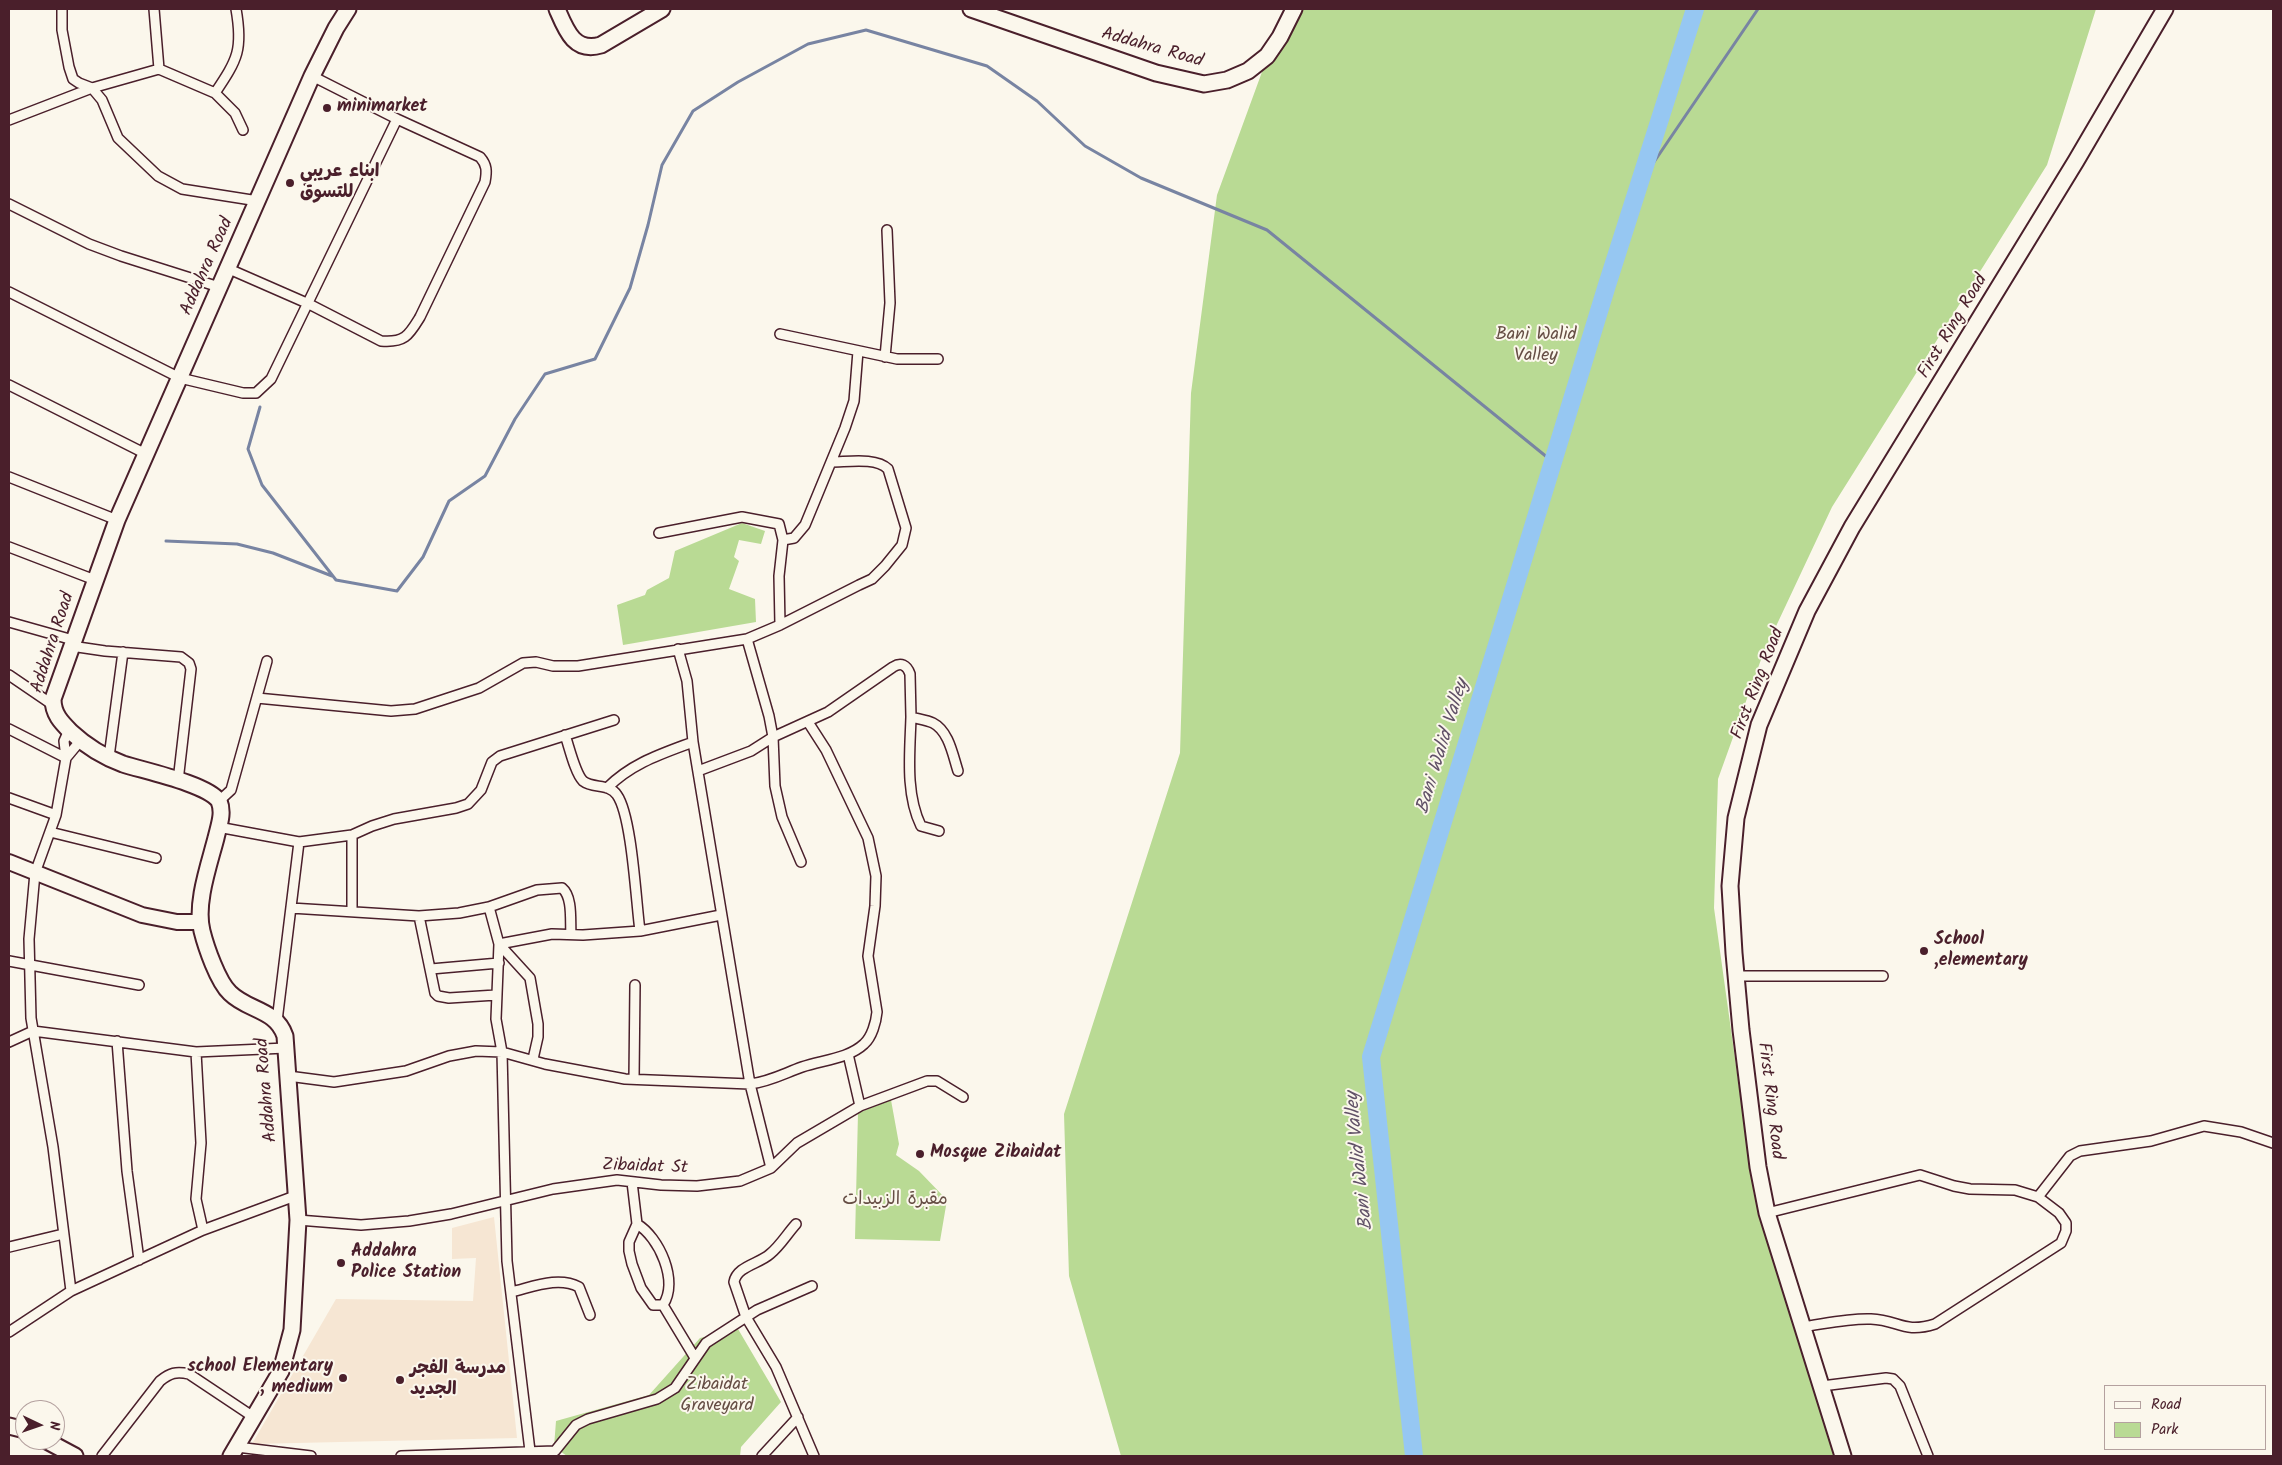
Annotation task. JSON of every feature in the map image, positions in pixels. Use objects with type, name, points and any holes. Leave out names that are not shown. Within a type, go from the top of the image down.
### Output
[{"type":"main road","name":"Addahra Road","points":[[234,1451],[281,1372],[288,1352],[292,1330],[298,1220],[286,1048],[283,1031],[277,1021],[268,1014],[236,999],[227,991],[204,940],[200,922],[200,907],[222,812],[219,801],[206,790],[109,757],[69,730],[58,718],[53,704],[54,694],[117,520],[219,287],[229,269],[312,76],[336,28],[348,9]]},
{"type":"main road","points":[[557,9],[571,38],[580,45],[591,47],[601,45],[662,9]]},
{"type":"main road","name":"Addahra Road","points":[[972,9],[1156,73],[1204,84],[1227,80],[1248,71],[1267,56],[1280,37],[1294,9]]},
{"type":"main road","name":"First Ring Road","points":[[1843,1456],[1768,1213],[1750,1109],[1736,976],[1730,886],[1736,818],[1759,725],[1807,611],[1852,527],[2050,203],[2165,9]]},
{"type":"main road","points":[[9,862],[142,915],[171,921],[200,922]]},
{"type":"main road","points":[[64,1450],[76,1456]]},
{"type":"street","points":[[62,9],[62,30],[71,74],[79,83],[92,88],[102,100],[118,138],[158,176],[182,189],[258,201]]},
{"type":"street","points":[[154,9],[159,69]]},
{"type":"street","points":[[215,92],[230,71],[238,52],[239,29],[236,9]]},
{"type":"street","points":[[9,120],[92,88],[159,69],[215,92],[235,112],[243,130]]},
{"type":"street","points":[[229,269],[309,304],[381,340],[393,342],[402,340],[411,332],[420,317],[485,182],[486,163],[480,157],[397,120],[312,76]]},
{"type":"street","points":[[9,292],[180,378],[243,393],[256,393],[271,379],[397,120]]},
{"type":"street","points":[[9,204],[89,244],[219,287]]},
{"type":"street","points":[[885,357],[890,303],[887,230]]},
{"type":"street","points":[[780,334],[885,357],[910,360],[938,359]]},
{"type":"street","points":[[783,540],[794,538],[800,534],[831,462],[854,401],[858,351]]},
{"type":"street","points":[[9,385],[146,454]]},
{"type":"street","points":[[257,698],[391,711],[415,709],[479,688],[523,663],[536,662],[553,666],[578,666],[747,639],[780,625],[872,578],[885,566],[906,537],[906,522],[888,469],[883,464],[876,462],[831,462]]},
{"type":"street","points":[[9,477],[117,520]]},
{"type":"street","points":[[658,533],[742,517],[779,524],[783,540],[779,576],[780,625]]},
{"type":"street","points":[[9,548],[95,580]]},
{"type":"street","points":[[9,622],[72,643],[122,652],[169,655],[185,659],[189,663],[190,669],[178,781]]},
{"type":"street","points":[[747,639],[769,716],[773,737],[774,779],[782,817],[801,862]]},
{"type":"street","points":[[678,649],[687,681],[693,742],[750,1084],[771,1168]]},
{"type":"street","points":[[109,757],[122,652]]},
{"type":"street","points":[[219,801],[231,790],[267,662]]},
{"type":"street","points":[[698,772],[751,751],[773,737],[828,712],[898,664],[905,665],[910,674],[910,770],[912,798],[921,826],[939,831]]},
{"type":"street","points":[[9,675],[53,704]]},
{"type":"street","points":[[910,717],[932,723],[938,727],[950,744],[958,771]]},
{"type":"street","points":[[218,827],[299,842],[352,835],[394,819],[456,808],[468,804],[482,790],[492,762],[500,756],[614,720]]},
{"type":"street","points":[[288,1076],[334,1082],[406,1071],[462,1053],[502,1052],[533,1059],[545,1064],[634,1080],[712,1081],[750,1084],[762,1082],[802,1067],[848,1054],[865,1043],[874,1025],[877,1012],[868,956],[875,906],[876,876],[868,838],[826,750],[808,722]]},
{"type":"street","points":[[9,730],[66,758]]},
{"type":"street","points":[[69,730],[64,740],[66,758],[56,815],[35,873],[29,939],[29,964],[33,1031],[53,1147],[71,1291]]},
{"type":"street","points":[[565,735],[578,774],[583,781],[607,788],[617,794],[627,822],[640,931]]},
{"type":"street","points":[[66,758],[82,740]]},
{"type":"street","points":[[607,788],[621,773],[637,764],[693,742]]},
{"type":"street","points":[[9,798],[56,815]]},
{"type":"street","points":[[50,832],[156,858]]},
{"type":"street","points":[[352,835],[352,911]]},
{"type":"street","points":[[277,1021],[299,842]]},
{"type":"street","points":[[291,908],[419,916],[459,913],[489,907],[537,890],[562,888],[566,891],[568,898],[571,934]]},
{"type":"street","points":[[489,907],[499,944],[496,1019],[502,1052],[507,1261],[530,1451]]},
{"type":"street","points":[[499,944],[535,936],[640,931],[721,915]]},
{"type":"street","points":[[419,916],[435,993],[442,998],[496,995]]},
{"type":"street","points":[[499,944],[530,978],[538,1024],[538,1037],[533,1059]]},
{"type":"street","points":[[9,962],[29,964],[139,985]]},
{"type":"street","points":[[431,969],[499,964]]},
{"type":"street","points":[[1736,976],[1883,976]]},
{"type":"street","points":[[634,1080],[635,985]]},
{"type":"street","points":[[9,1042],[33,1031],[196,1052],[286,1048]]},
{"type":"street","points":[[117,1041],[127,1172],[139,1260]]},
{"type":"street","points":[[196,1052],[201,1143],[196,1199],[203,1230]]},
{"type":"street","points":[[848,1054],[860,1106]]},
{"type":"street","name":"Zibaidat St","points":[[298,1220],[361,1225],[409,1221],[451,1214],[505,1200],[586,1183],[617,1180],[696,1186],[740,1181],[771,1168],[797,1143],[860,1106],[927,1081],[937,1081],[963,1097]]},
{"type":"street","points":[[2038,1197],[2070,1156],[2080,1151],[2151,1141],[2204,1126],[2241,1132],[2273,1143]]},
{"type":"street","points":[[1768,1213],[1920,1174],[1954,1186],[1970,1189],[2015,1190],[2038,1197],[2059,1213],[2066,1223],[2066,1230],[2061,1243],[1935,1324],[1922,1328],[1905,1328],[1885,1321],[1871,1319],[1802,1327]]},
{"type":"street","points":[[632,1182],[637,1224],[629,1242],[632,1264],[646,1297],[653,1305],[663,1305]]},
{"type":"street","points":[[9,1332],[71,1291],[203,1230],[295,1196]]},
{"type":"street","points":[[637,1224],[647,1230],[656,1241],[667,1272],[669,1290],[663,1305]]},
{"type":"street","points":[[796,1224],[771,1253],[741,1270],[735,1277],[735,1289],[746,1317],[776,1367],[814,1456]]},
{"type":"street","points":[[9,1247],[63,1234]]},
{"type":"street","points":[[511,1292],[562,1280],[579,1287],[590,1315]]},
{"type":"street","points":[[401,1456],[530,1451],[558,1453],[576,1425],[588,1418],[657,1399],[675,1388],[706,1343],[746,1317],[812,1286]]},
{"type":"street","points":[[663,1305],[695,1358]]},
{"type":"street","points":[[102,1456],[160,1381],[169,1374],[177,1372],[189,1374],[255,1418]]},
{"type":"street","points":[[1822,1386],[1886,1378],[1892,1379],[1900,1386],[1928,1456]]},
{"type":"street","points":[[762,1456],[798,1417]]},
{"type":"street","points":[[234,1451],[310,1456]]},
{"type":"shaded area","name":"مدرسة الفجر الجديد","points":[[494,1217],[517,1438],[252,1444],[336,1299],[473,1301],[476,1258],[452,1259],[452,1228]]},
{"type":"green space","name":"Bani Walid Valley","points":[[1285,9],[2096,9],[2047,165],[1832,507],[1763,654],[1718,779],[1714,908],[1754,1195],[1840,1456],[1121,1456],[1069,1276],[1064,1114],[1180,753],[1191,393],[1217,195]]},
{"type":"green space","points":[[742,523],[765,531],[761,544],[739,540],[734,557],[739,561],[729,589],[755,599],[756,622],[623,645],[617,605],[645,595],[647,590],[669,578],[675,551]]},
{"type":"green space","name":"مقبرة الزبيدات","points":[[891,1100],[899,1144],[896,1155],[919,1171],[947,1200],[940,1241],[855,1239],[858,1113]]},
{"type":"green space","name":"Zibaidat Graveyard","points":[[738,1329],[781,1402],[741,1447],[740,1456],[567,1456],[554,1447],[556,1421],[649,1395],[700,1338]]},
{"type":"waterway","name":"Bani Walid Valley","points":[[1414,1456],[1371,1057],[1607,285],[1695,9]]},
{"type":"waterway","points":[[1639,184],[1758,9]]},
{"type":"waterway","points":[[260,407],[248,449],[262,485],[336,580],[397,591],[423,557],[449,501],[485,476],[515,419],[545,374],[595,359],[630,288],[648,225],[662,165],[693,111],[738,82],[808,44],[866,30],[987,66],[1037,101],[1085,146],[1141,178],[1267,230],[1553,462]]},
{"type":"waterway","points":[[166,541],[237,544],[273,553],[332,576]]},
{"type":"place","name":"minimarket","points":[[327,108]]},
{"type":"place","name":"ابناء عريبي للتسوق","points":[[290,183]]},
{"type":"place","name":"School ,elementary","points":[[1924,951]]},
{"type":"place","name":"Mosque Zibaidat","points":[[920,1154]]},
{"type":"place","name":"Addahra Police Station","points":[[341,1263]]},
{"type":"place","name":"school Elementary , medium","points":[[343,1378]]},
{"type":"place","name":"مدرسة الفجر الجديد","points":[[400,1380]]}]
